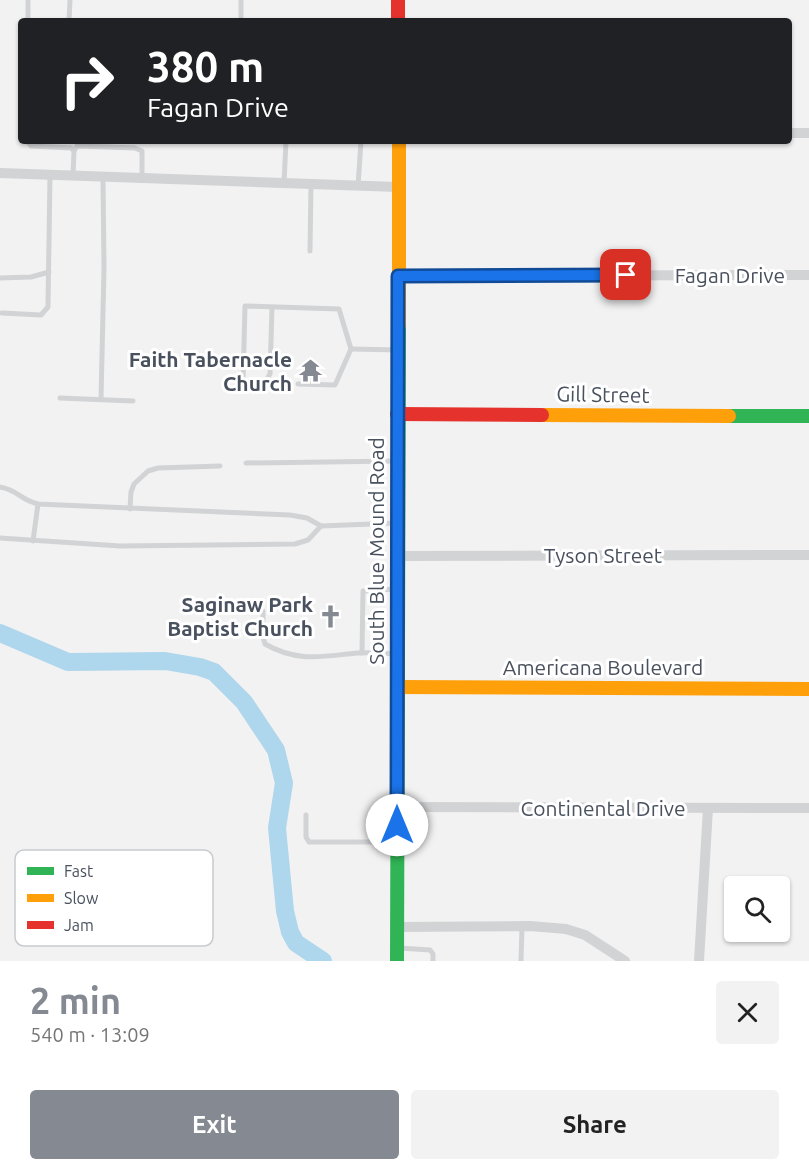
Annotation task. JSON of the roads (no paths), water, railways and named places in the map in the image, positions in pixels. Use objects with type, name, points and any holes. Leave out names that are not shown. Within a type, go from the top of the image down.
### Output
[{"type":"main road","points":[[398,0],[398,18]]},
{"type":"main road","name":"South Blue Mound Road","points":[[397,955],[399,144]]},
{"type":"main road","name":"Gill Street","points":[[397,414],[809,416]]},
{"type":"main road","name":"Americana Boulevard","points":[[397,687],[809,689]]},
{"type":"street","points":[[792,133],[809,133]]},
{"type":"street","points":[[0,173],[398,187]]},
{"type":"street","name":"Fagan Drive","points":[[398,276],[809,275]]},
{"type":"street","name":"Tyson Street","points":[[397,556],[809,555]]},
{"type":"street","name":"Continental Drive","points":[[397,807],[809,808]]},
{"type":"street","points":[[699,961],[708,808]]},
{"type":"street","points":[[397,927],[522,927],[575,931],[625,961]]},
{"type":"lane","points":[[27,18],[28,0]]},
{"type":"lane","points":[[69,0],[69,18]]},
{"type":"lane","points":[[241,0],[241,18]]},
{"type":"lane","points":[[29,144],[31,146],[71,148],[75,151]]},
{"type":"lane","points":[[284,183],[286,144]]},
{"type":"lane","points":[[358,186],[361,144]]},
{"type":"lane","points":[[73,176],[77,146],[135,148],[142,151],[142,179]]},
{"type":"lane","points":[[2,313],[41,315],[48,307],[50,176]]},
{"type":"lane","points":[[101,399],[104,268],[102,178]]},
{"type":"lane","points":[[310,251],[311,184]]},
{"type":"lane","points":[[0,278],[31,277],[49,272]]},
{"type":"lane","points":[[272,307],[270,374],[263,385],[243,383],[245,306],[339,309],[351,349],[335,385],[298,384]]},
{"type":"lane","points":[[351,349],[398,350]]},
{"type":"lane","points":[[60,398],[133,401]]},
{"type":"lane","points":[[246,463],[397,461]]},
{"type":"lane","points":[[130,509],[134,484],[148,471],[158,468],[220,466]]},
{"type":"lane","points":[[0,487],[12,489],[28,502],[38,504],[291,515],[308,518],[321,526],[397,524]]},
{"type":"lane","points":[[33,541],[38,504]]},
{"type":"lane","points":[[0,538],[120,546],[295,544],[308,540],[321,526]]},
{"type":"lane","points":[[362,653],[363,591],[397,589]]},
{"type":"lane","points":[[263,611],[265,644],[278,652],[299,657],[330,657],[362,653],[397,654]]},
{"type":"lane","points":[[306,815],[306,837],[309,842],[397,842]]},
{"type":"lane","points":[[521,961],[522,927]]},
{"type":"lane","points":[[397,955],[430,950],[433,954],[433,961]]},
{"type":"waterway","points":[[0,633],[68,662],[165,661],[200,667],[214,672],[244,702],[276,750],[284,783],[277,828],[285,911],[290,932],[296,943],[323,961]]},
{"type":"place","name":"Faith Tabernacle Church","points":[[310,371]]},
{"type":"place","name":"Saginaw Park Baptist Church","points":[[331,616]]}]
